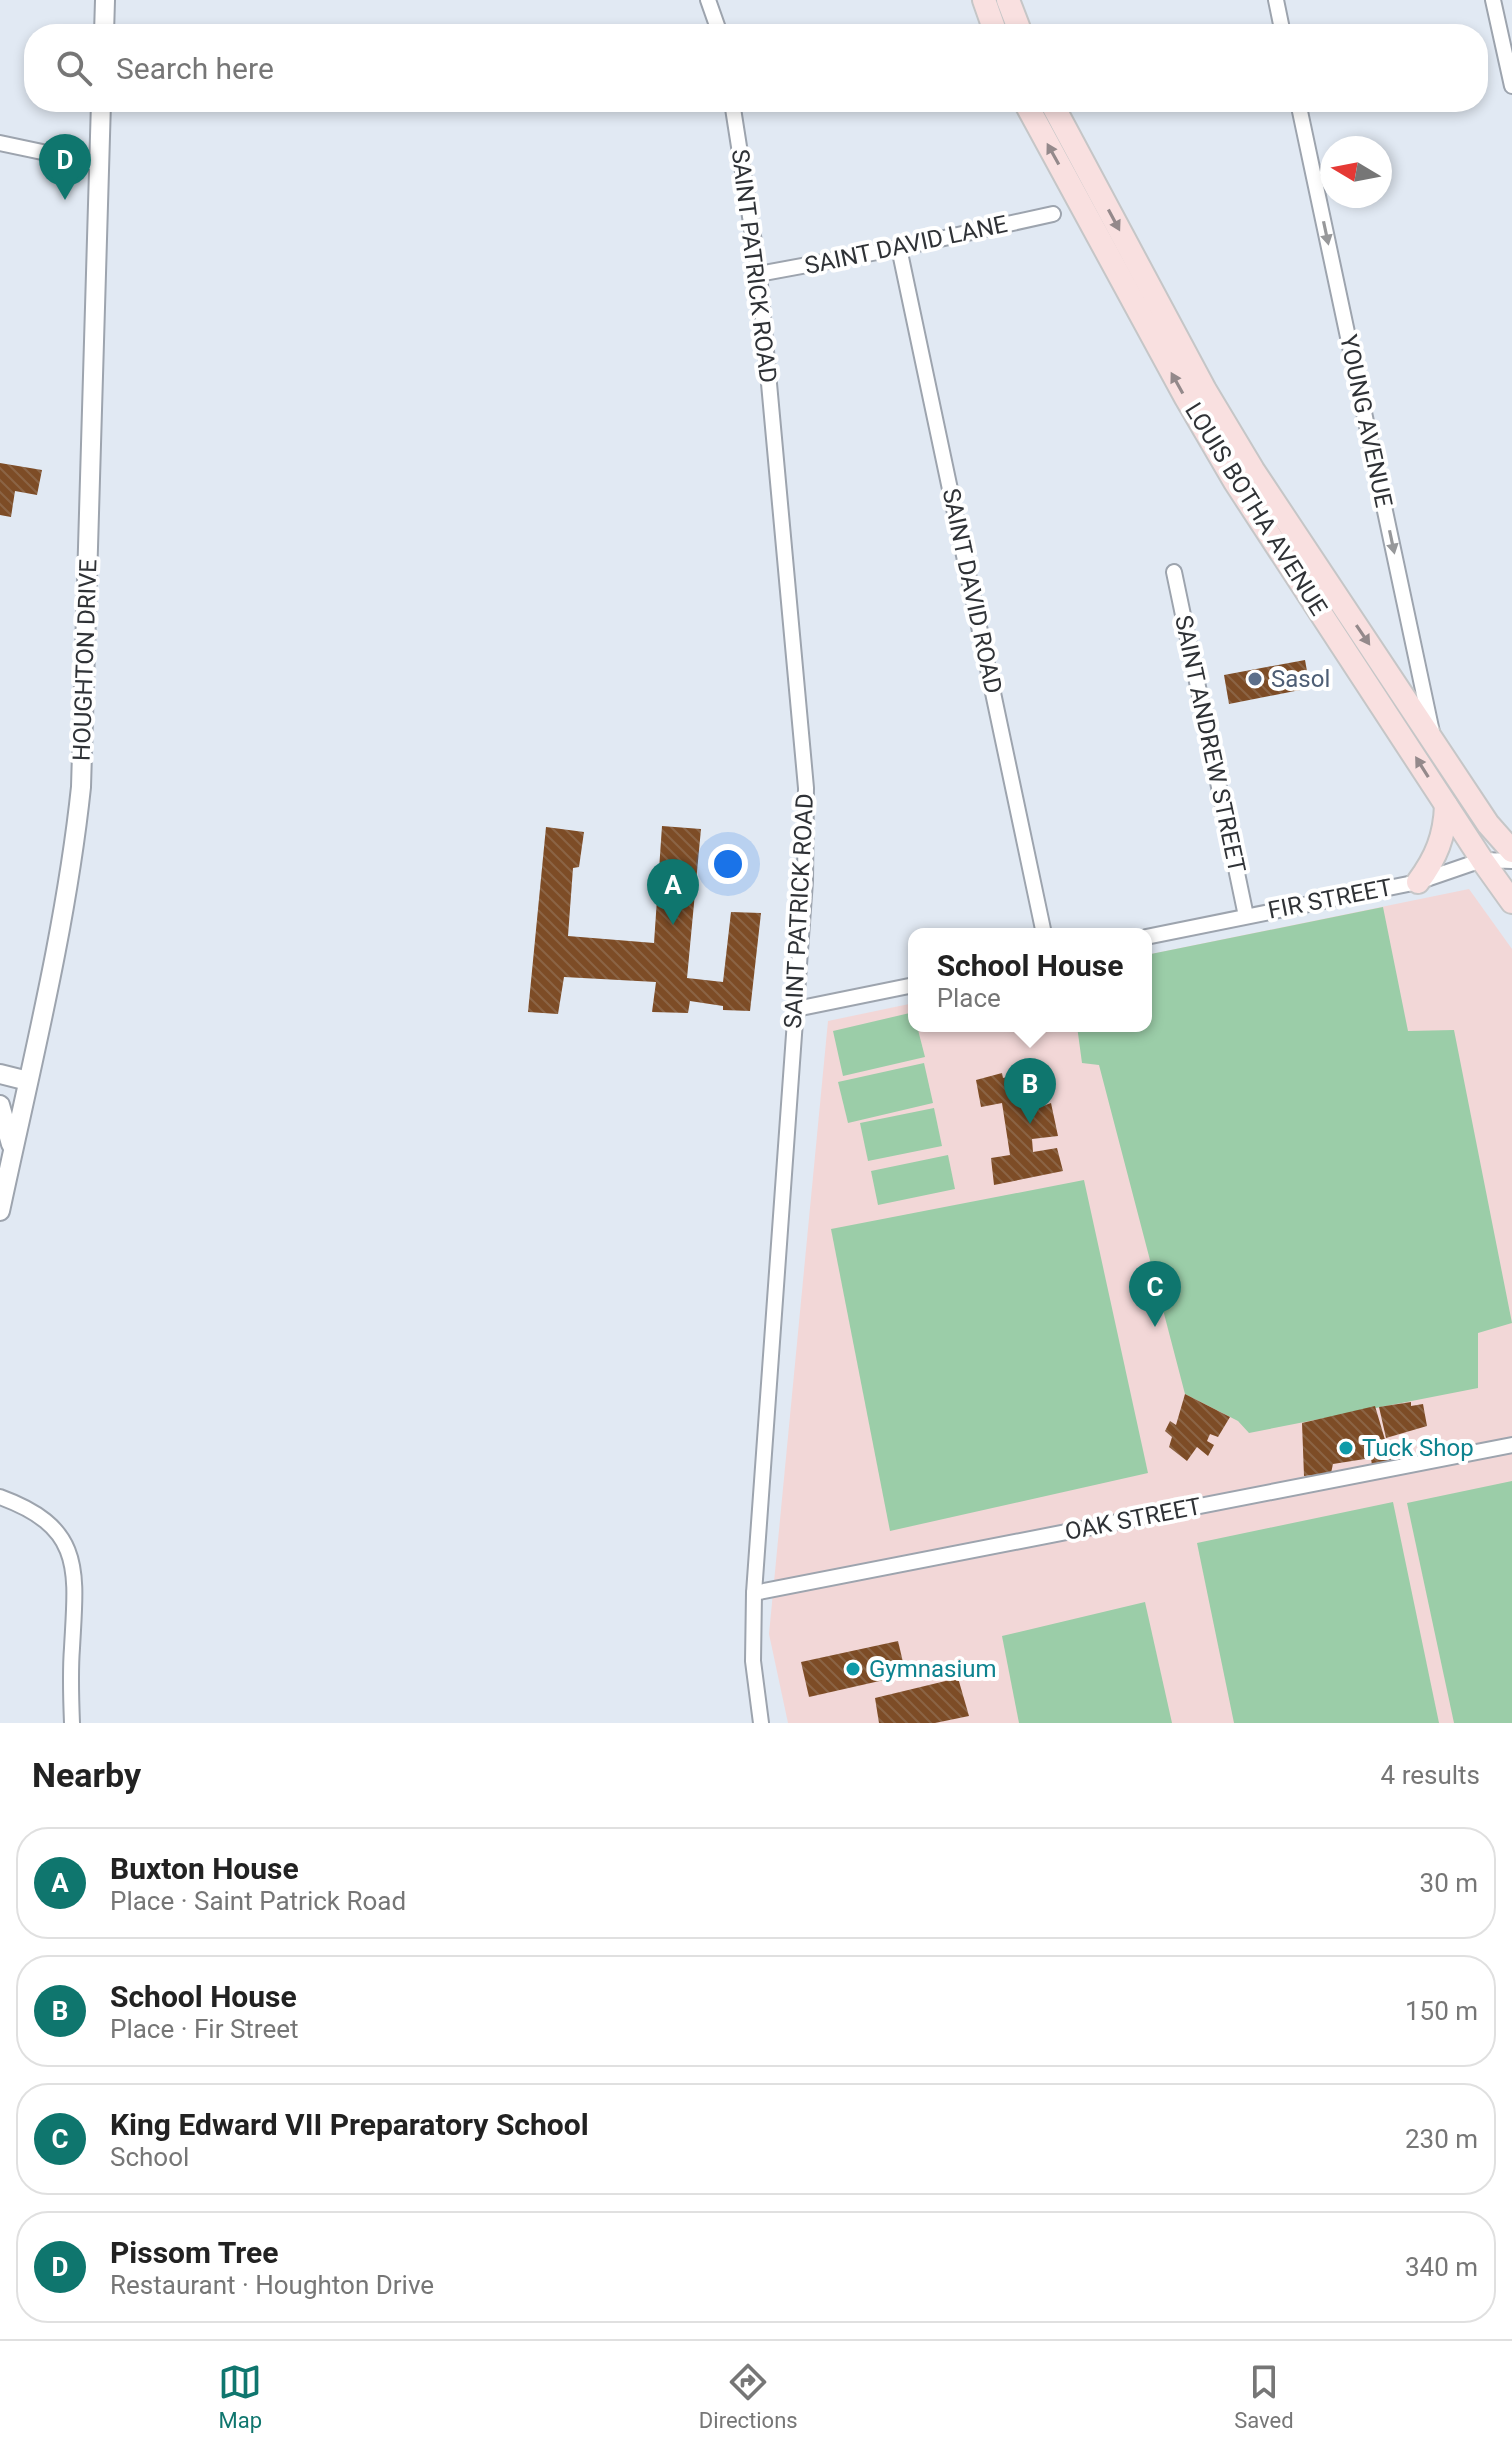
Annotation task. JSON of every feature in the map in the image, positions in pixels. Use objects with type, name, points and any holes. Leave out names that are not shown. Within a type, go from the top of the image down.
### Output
[{"type":"main road","points":[[984,0],[992,24]]},
{"type":"main road","points":[[1011,1],[1018,24]]},
{"type":"main road","name":"LOUIS BOTHA AVENUE","points":[[1030,112],[1228,470],[1512,902]]},
{"type":"main road","name":"LOUIS BOTHA AVENUE","points":[[1056,112],[1229,430],[1488,824],[1512,851]]},
{"type":"main road","points":[[1418,882],[1442,839],[1446,805]]},
{"type":"street","points":[[104,24],[105,0]]},
{"type":"street","points":[[708,0],[716,24]]},
{"type":"street","points":[[1276,0],[1281,24]]},
{"type":"street","points":[[1493,0],[1512,86]]},
{"type":"street","name":"HOUGHTON DRIVE","points":[[0,1211],[76,836],[81,787],[101,112]]},
{"type":"street","name":"SAINT PATRICK ROAD","points":[[734,112],[759,274],[806,788],[805,881],[754,1593],[753,1661],[761,1723]]},
{"type":"street","name":"YOUNG AVENUE","points":[[1300,112],[1433,740]]},
{"type":"street","points":[[0,143],[99,164]]},
{"type":"street","name":"SAINT DAVID LANE","points":[[759,274],[899,248],[1053,214]]},
{"type":"street","name":"SAINT DAVID ROAD","points":[[899,248],[1043,928]]},
{"type":"street","name":"SAINT ANDREW STREET","points":[[1174,572],[1246,916]]},
{"type":"street","name":"FIR STREET","points":[[1152,936],[1418,882],[1482,860],[1512,861]]},
{"type":"street","points":[[796,1009],[908,986]]},
{"type":"street","points":[[0,1074],[28,1081]]},
{"type":"street","points":[[0,1105],[13,1150]]},
{"type":"street","name":"OAK STREET","points":[[754,1593],[1512,1445]]},
{"type":"street","points":[[0,1497],[47,1522],[66,1543],[71,1554],[76,1590],[72,1723]]},
{"type":"shaded area","points":[[1469,889],[1512,949],[1512,1723],[788,1723],[769,1634],[828,1021],[908,1004],[908,1032],[1152,1032],[1152,954]]},
{"type":"green space","points":[[1383,907],[1408,1031],[1454,1030],[1512,1323],[1478,1333],[1478,1388],[1249,1433],[1238,1421],[1185,1394],[1099,1065],[1082,1063],[1078,1032],[1152,1032],[1152,954]]},
{"type":"green space","points":[[908,1013],[908,1032],[919,1032],[925,1057],[843,1076],[833,1031]]},
{"type":"green space","points":[[924,1063],[933,1103],[848,1123],[838,1082]]},
{"type":"green space","points":[[934,1108],[942,1146],[868,1161],[860,1123]]},
{"type":"green space","points":[[948,1155],[955,1189],[878,1205],[871,1171]]},
{"type":"green space","points":[[1084,1180],[1148,1473],[890,1531],[831,1229]]},
{"type":"green space","points":[[1512,1481],[1512,1723],[1454,1723],[1407,1503]]},
{"type":"green space","points":[[1393,1502],[1439,1723],[1234,1723],[1197,1543]]},
{"type":"green space","points":[[1145,1602],[1172,1723],[1019,1723],[1002,1636]]},
{"type":"building","points":[[0,463],[42,470],[37,495],[15,491],[11,517],[0,515]]},
{"type":"building","points":[[1305,660],[1310,688],[1229,704],[1224,675]]},
{"type":"building","points":[[662,826],[701,829],[687,978],[723,982],[731,912],[761,913],[750,1011],[723,1010],[723,1006],[690,1001],[688,1013],[652,1012],[656,982],[564,977],[558,1014],[528,1012],[546,827],[584,832],[579,867],[573,868],[568,936],[654,943]]},
{"type":"building","points":[[1032,1070],[1035,1093],[1023,1097],[1027,1112],[1051,1103],[1058,1136],[1032,1139],[1033,1152],[1057,1148],[1063,1171],[994,1185],[991,1158],[1010,1155],[1002,1103],[981,1107],[976,1080],[1002,1073],[1003,1078]]},
{"type":"building","points":[[1185,1394],[1230,1417],[1218,1437],[1210,1434],[1207,1441],[1214,1445],[1208,1456],[1197,1447],[1187,1461],[1169,1447],[1172,1437],[1165,1431],[1170,1421],[1176,1425]]},
{"type":"building","points":[[1411,1402],[1411,1406],[1423,1404],[1427,1426],[1386,1438],[1379,1407]]},
{"type":"building","name":"Tuck Shop","points":[[1375,1406],[1391,1460],[1372,1466],[1371,1458],[1333,1464],[1331,1473],[1304,1476],[1302,1423]]},
{"type":"building","name":"Gymnasium","points":[[898,1641],[906,1675],[809,1697],[801,1662]]},
{"type":"building","points":[[958,1678],[969,1716],[935,1723],[879,1723],[875,1698]]},
{"type":"place","name":"Pissom Tree","points":[[65,200]]},
{"type":"place","name":"Sasol","points":[[1255,679]]},
{"type":"place","name":"Buxton House","points":[[673,925]]},
{"type":"place","name":"School House","points":[[1030,1124]]},
{"type":"place","name":"King Edward VII Preparatory School","points":[[1155,1327]]},
{"type":"place","name":"Tuck Shop","points":[[1346,1448]]},
{"type":"place","name":"Gymnasium","points":[[853,1669]]}]
